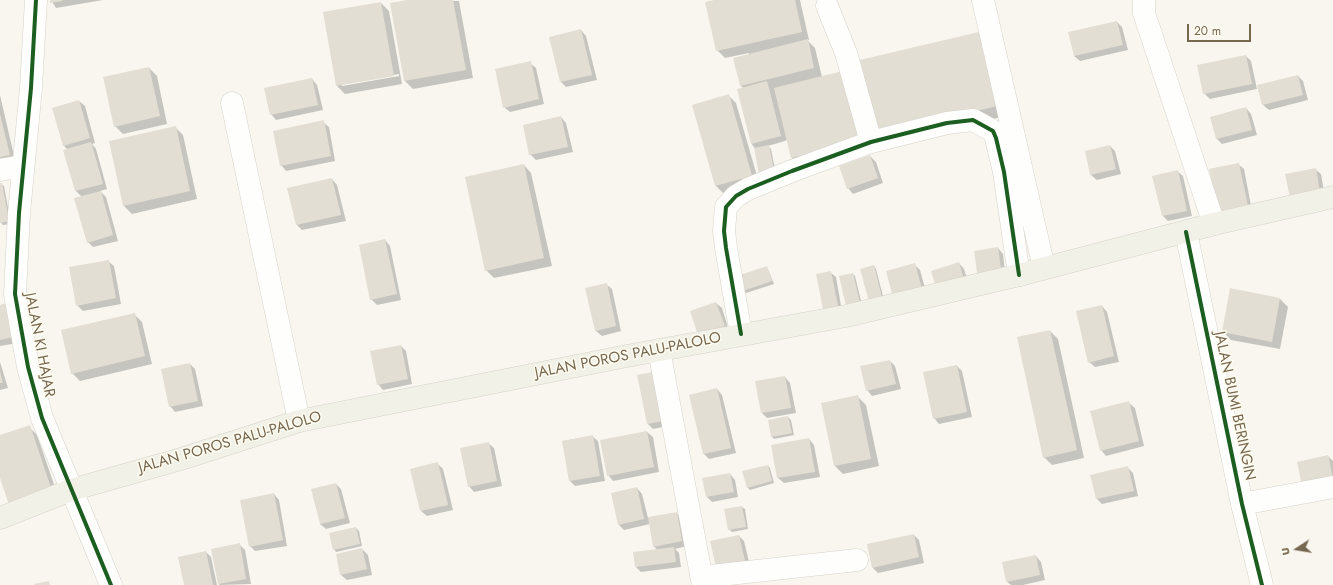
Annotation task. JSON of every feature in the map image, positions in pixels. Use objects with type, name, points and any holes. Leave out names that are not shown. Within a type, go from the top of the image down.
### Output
[{"type":"main road","name":"JALAN POROS PALU-PALOLO","points":[[0,518],[71,490],[181,459],[299,420],[742,334],[846,316],[1019,276],[1044,268],[1214,224],[1333,197]]},
{"type":"street","name":"JALAN KI HAJAR","points":[[36,0],[18,234],[17,303],[35,398],[71,490],[111,585]]},
{"type":"street","points":[[983,0],[1044,268]]},
{"type":"street","points":[[1144,0],[1144,13],[1214,224]]},
{"type":"street","points":[[827,6],[846,53],[871,142]]},
{"type":"street","points":[[232,103],[299,420]]},
{"type":"street","points":[[742,334],[724,231],[726,207],[736,196],[748,189],[871,142],[963,120],[973,120],[993,131],[996,138],[1004,172],[1019,276]]},
{"type":"street","points":[[0,170],[23,166]]},
{"type":"street","name":"JALAN BUMI BERINGIN","points":[[1186,232],[1242,504],[1262,585]]},
{"type":"street","points":[[659,350],[702,581],[857,560]]},
{"type":"street","points":[[1242,504],[1333,487]]},
{"type":"building","points":[[50,0],[62,0],[62,1],[50,3]]},
{"type":"building","points":[[407,0],[453,0],[466,70],[404,81],[390,3]]},
{"type":"building","points":[[714,0],[795,0],[802,32],[716,51],[705,2]]},
{"type":"building","points":[[381,2],[394,76],[336,86],[323,12]]},
{"type":"building","points":[[1117,21],[1123,45],[1074,56],[1068,32]]},
{"type":"building","points":[[581,29],[592,75],[560,82],[549,37]]},
{"type":"building","points":[[987,30],[1005,104],[878,135],[860,60]]},
{"type":"building","points":[[808,39],[814,68],[740,86],[733,58]]},
{"type":"building","points":[[1246,55],[1252,84],[1203,94],[1197,65]]},
{"type":"building","points":[[531,61],[539,99],[503,108],[495,69]]},
{"type":"building","points":[[149,67],[160,116],[114,127],[103,77]]},
{"type":"building","points":[[847,70],[864,140],[791,158],[774,88]]},
{"type":"building","points":[[1298,75],[1303,95],[1262,105],[1257,85]]},
{"type":"building","points":[[312,78],[318,105],[270,115],[264,88]]},
{"type":"building","points":[[767,81],[781,136],[751,144],[737,89]]},
{"type":"building","points":[[729,94],[752,176],[715,186],[692,105]]},
{"type":"building","points":[[79,100],[90,138],[63,146],[52,108]]},
{"type":"building","points":[[1246,107],[1252,130],[1216,139],[1210,117]]},
{"type":"building","points":[[0,114],[10,155],[0,157]]},
{"type":"building","points":[[561,116],[568,147],[529,155],[523,125]]},
{"type":"building","points":[[324,120],[331,156],[280,166],[273,131]]},
{"type":"building","points":[[176,126],[190,191],[123,206],[109,141]]},
{"type":"building","points":[[91,142],[103,184],[75,191],[63,150]]},
{"type":"building","points":[[769,145],[775,176],[760,180],[754,148]]},
{"type":"building","points":[[1110,145],[1116,169],[1090,175],[1085,151]]},
{"type":"building","points":[[870,155],[878,178],[847,189],[839,166]]},
{"type":"building","points":[[1239,163],[1248,206],[1218,212],[1209,169]]},
{"type":"building","points":[[524,164],[544,258],[485,271],[465,177]]},
{"type":"building","points":[[1316,168],[1320,192],[1290,198],[1285,174]]},
{"type":"building","points":[[1178,170],[1187,211],[1162,216],[1152,176]]},
{"type":"building","points":[[332,178],[341,215],[296,225],[287,188]]},
{"type":"building","points":[[0,183],[2,183],[9,221],[0,223]]},
{"type":"building","points":[[101,191],[113,235],[87,243],[74,198]]},
{"type":"building","points":[[385,239],[397,294],[370,300],[359,245]]},
{"type":"building","points":[[998,247],[1002,276],[978,279],[974,251]]},
{"type":"building","points":[[109,260],[116,298],[76,306],[69,267]]},
{"type":"building","points":[[959,262],[966,286],[938,294],[931,271]]},
{"type":"building","points":[[915,263],[923,293],[894,301],[886,271]]},
{"type":"building","points":[[874,265],[882,298],[869,302],[860,269]]},
{"type":"building","points":[[767,266],[772,281],[743,291],[737,276]]},
{"type":"building","points":[[831,271],[839,311],[824,314],[816,274]]},
{"type":"building","points":[[853,273],[860,303],[846,306],[839,276]]},
{"type":"building","points":[[607,283],[616,326],[595,331],[585,288]]},
{"type":"building","points":[[1230,288],[1280,298],[1272,342],[1222,332]]},
{"type":"building","points":[[716,302],[725,326],[698,335],[690,311]]},
{"type":"building","points":[[6,303],[13,337],[0,340],[0,305]]},
{"type":"building","points":[[1102,305],[1114,356],[1088,363],[1076,311]]},
{"type":"building","points":[[135,313],[145,356],[71,374],[61,330]]},
{"type":"building","points":[[1050,330],[1077,450],[1043,458],[1017,337]]},
{"type":"building","points":[[401,345],[408,379],[377,385],[370,351]]},
{"type":"building","points":[[890,360],[896,384],[866,391],[860,366]]},
{"type":"building","points":[[190,363],[198,401],[169,407],[161,369]]},
{"type":"building","points":[[957,365],[967,412],[933,419],[923,372]]},
{"type":"building","points":[[0,371],[3,383],[0,383]]},
{"type":"building","points":[[658,371],[668,420],[647,424],[637,375]]},
{"type":"building","points":[[785,376],[791,408],[761,413],[755,381]]},
{"type":"building","points":[[717,388],[731,448],[703,454],[689,395]]},
{"type":"building","points":[[858,395],[871,459],[834,466],[821,403]]},
{"type":"building","points":[[1129,401],[1139,441],[1100,451],[1090,411]]},
{"type":"building","points":[[788,416],[792,433],[771,437],[768,420]]},
{"type":"building","points":[[30,425],[52,491],[9,505],[0,478],[0,435]]},
{"type":"building","points":[[647,431],[654,467],[607,476],[600,440]]},
{"type":"building","points":[[593,435],[600,476],[569,481],[562,441]]},
{"type":"building","points":[[809,438],[815,472],[777,478],[771,445]]},
{"type":"building","points":[[489,442],[497,481],[468,487],[460,448]]},
{"type":"building","points":[[1328,455],[1333,479],[1302,486],[1297,462]]},
{"type":"building","points":[[438,462],[448,505],[420,511],[410,469]]},
{"type":"building","points":[[768,465],[772,481],[747,488],[742,471]]},
{"type":"building","points":[[1128,466],[1134,491],[1096,499],[1090,475]]},
{"type":"building","points":[[730,473],[734,492],[706,497],[702,478]]},
{"type":"building","points":[[336,483],[345,518],[320,524],[311,489]]},
{"type":"building","points":[[637,487],[644,519],[618,525],[611,493]]},
{"type":"building","points":[[274,493],[283,540],[249,547],[240,500]]},
{"type":"building","points":[[742,506],[746,527],[728,530],[724,509]]},
{"type":"building","points":[[677,512],[682,541],[653,547],[648,517]]},
{"type":"building","points":[[356,527],[360,544],[333,550],[329,533]]},
{"type":"building","points":[[914,534],[919,557],[872,568],[867,544]]},
{"type":"building","points":[[739,535],[745,561],[716,567],[710,541]]},
{"type":"building","points":[[240,543],[246,579],[218,584],[211,549]]},
{"type":"building","points":[[674,547],[676,562],[635,567],[633,552]]},
{"type":"building","points":[[362,548],[367,569],[340,575],[336,554]]},
{"type":"building","points":[[206,551],[213,585],[184,585],[178,557]]},
{"type":"building","points":[[1036,555],[1040,575],[1006,582],[1002,562]]},
{"type":"building","points":[[49,581],[50,585],[34,585],[34,584]]},
{"type":"cycle path","points":[[36,0],[31,88],[19,213],[15,294],[28,367],[42,418],[111,585]]},
{"type":"cycle path","points":[[741,334],[724,231],[726,207],[736,196],[748,189],[792,171],[871,142],[947,123],[973,120],[993,131],[1004,172],[1019,275]]},
{"type":"cycle path","points":[[1186,232],[1242,504],[1262,585]]}]
